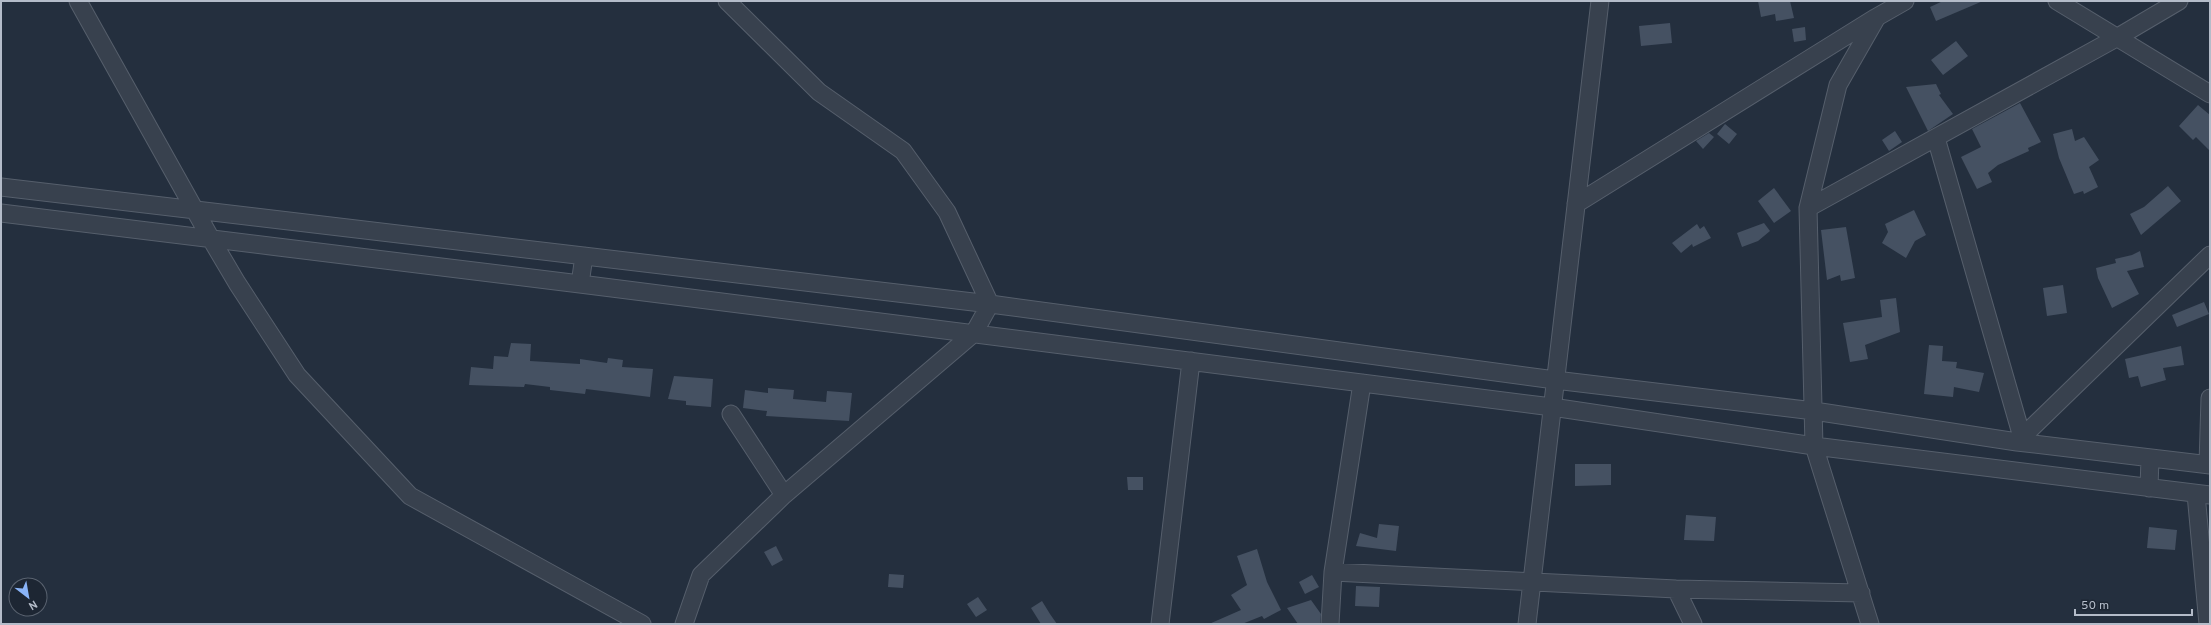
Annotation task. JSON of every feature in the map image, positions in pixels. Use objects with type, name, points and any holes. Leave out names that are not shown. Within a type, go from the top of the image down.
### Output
[{"type":"street","points":[[78,1],[236,283],[297,375],[410,496],[642,624]]},
{"type":"street","points":[[727,1],[819,92],[903,151],[947,212],[990,304]]},
{"type":"street","points":[[1527,624],[1600,1]]},
{"type":"street","points":[[1576,204],[1904,1]]},
{"type":"street","points":[[2057,1],[2210,94]]},
{"type":"street","points":[[1808,208],[2118,38],[2179,1]]},
{"type":"street","points":[[1870,624],[1814,446],[1808,208],[1838,85],[1877,17]]},
{"type":"street","points":[[1936,138],[2019,440]]},
{"type":"street","points":[[1,187],[990,304],[1555,380],[1814,412],[2209,465],[2210,398]]},
{"type":"street","points":[[1,214],[974,333],[1552,407],[1814,446],[2203,495],[2208,624]]},
{"type":"street","points":[[2019,440],[2210,255]]},
{"type":"street","points":[[580,284],[584,256]]},
{"type":"street","points":[[684,624],[701,575],[784,495],[974,333],[990,304]]},
{"type":"street","points":[[1160,624],[1191,361]]},
{"type":"street","points":[[1330,624],[1333,572],[1362,383]]},
{"type":"street","points":[[731,414],[784,495]]},
{"type":"street","points":[[2149,488],[2150,458]]},
{"type":"street","points":[[1333,572],[1676,589],[1861,593]]},
{"type":"street","points":[[1676,589],[1693,624]]},
{"type":"building","points":[[1758,1],[1790,1],[1794,18],[1776,21],[1775,14],[1761,17]]},
{"type":"building","points":[[1943,1],[1983,1],[1936,21],[1930,7]]},
{"type":"building","points":[[1670,23],[1672,43],[1641,46],[1639,26]]},
{"type":"building","points":[[1805,27],[1806,40],[1794,42],[1792,29]]},
{"type":"building","points":[[1956,41],[1968,56],[1943,75],[1931,60]]},
{"type":"building","points":[[1936,84],[1941,94],[1939,95],[1953,114],[1928,131],[1906,87]]},
{"type":"building","points":[[2020,103],[2041,142],[2028,148],[2029,151],[1998,165],[1988,173],[1992,182],[1977,189],[1961,157],[1981,147],[1972,129]]},
{"type":"building","points":[[2198,105],[2210,115],[2210,151],[2196,137],[2193,140],[2179,126]]},
{"type":"building","points":[[1725,124],[1737,134],[1729,144],[1717,134]]},
{"type":"building","points":[[2072,129],[2075,141],[2084,137],[2099,160],[2089,167],[2098,187],[2084,194],[2083,191],[2074,194],[2059,158],[2053,134]]},
{"type":"building","points":[[1895,131],[1902,142],[1889,151],[1882,140]]},
{"type":"building","points":[[1709,133],[1714,137],[1703,149],[1696,141]]},
{"type":"building","points":[[2168,186],[2181,201],[2141,235],[2130,214],[2144,207]]},
{"type":"building","points":[[1774,188],[1791,211],[1774,223],[1758,201]]},
{"type":"building","points":[[1914,210],[1926,235],[1915,241],[1906,258],[1882,243],[1888,232],[1885,224]]},
{"type":"building","points":[[1764,223],[1770,231],[1758,241],[1742,247],[1737,233]]},
{"type":"building","points":[[1697,224],[1700,229],[1704,226],[1711,238],[1693,247],[1692,244],[1681,253],[1672,243]]},
{"type":"building","points":[[1846,227],[1855,278],[1841,281],[1840,275],[1827,280],[1821,230]]},
{"type":"building","points":[[2140,251],[2144,267],[2127,271],[2139,294],[2112,308],[2098,278],[2096,268],[2116,263],[2115,259],[2132,255]]},
{"type":"building","points":[[2063,285],[2067,313],[2047,316],[2043,288]]},
{"type":"building","points":[[1896,298],[1900,332],[1865,345],[1868,359],[1850,362],[1843,323],[1882,317],[1880,300]]},
{"type":"building","points":[[2204,302],[2209,314],[2177,327],[2172,315]]},
{"type":"building","points":[[511,343],[531,344],[530,361],[580,364],[580,359],[607,363],[608,358],[623,360],[622,367],[653,369],[650,397],[586,389],[585,394],[550,390],[550,387],[525,384],[524,387],[469,385],[471,367],[493,369],[494,356],[508,357]]},
{"type":"building","points":[[1929,345],[1943,346],[1942,361],[1957,362],[1956,368],[1984,373],[1979,392],[1954,387],[1953,397],[1924,394]]},
{"type":"building","points":[[2181,346],[2184,365],[2163,368],[2166,380],[2141,387],[2138,376],[2129,378],[2125,359]]},
{"type":"building","points":[[674,376],[713,379],[711,407],[686,405],[686,401],[668,399]]},
{"type":"building","points":[[768,388],[794,390],[793,399],[826,402],[827,391],[852,393],[849,421],[766,416],[767,411],[743,408],[745,390],[768,393]]},
{"type":"building","points":[[1575,464],[1611,464],[1611,485],[1575,486]]},
{"type":"building","points":[[1127,477],[1143,477],[1143,490],[1128,490]]},
{"type":"building","points":[[1686,515],[1716,517],[1714,541],[1684,540]]},
{"type":"building","points":[[1379,524],[1399,526],[1396,551],[1356,546],[1360,533],[1377,538]]},
{"type":"building","points":[[2149,527],[2177,530],[2175,550],[2147,548]]},
{"type":"building","points":[[776,546],[783,560],[772,566],[764,552]]},
{"type":"building","points":[[1257,549],[1267,582],[1281,610],[1264,619],[1262,616],[1242,624],[1209,624],[1241,610],[1231,595],[1247,585],[1237,556]]},
{"type":"building","points":[[889,574],[904,575],[903,588],[888,587]]},
{"type":"building","points":[[1312,575],[1319,587],[1305,594],[1299,582]]},
{"type":"building","points":[[1356,586],[1380,587],[1379,607],[1355,606]]},
{"type":"building","points":[[978,597],[987,610],[976,617],[967,604]]},
{"type":"building","points":[[1311,600],[1321,614],[1320,624],[1298,624],[1287,608]]},
{"type":"building","points":[[1042,601],[1057,624],[1041,624],[1031,608]]}]
